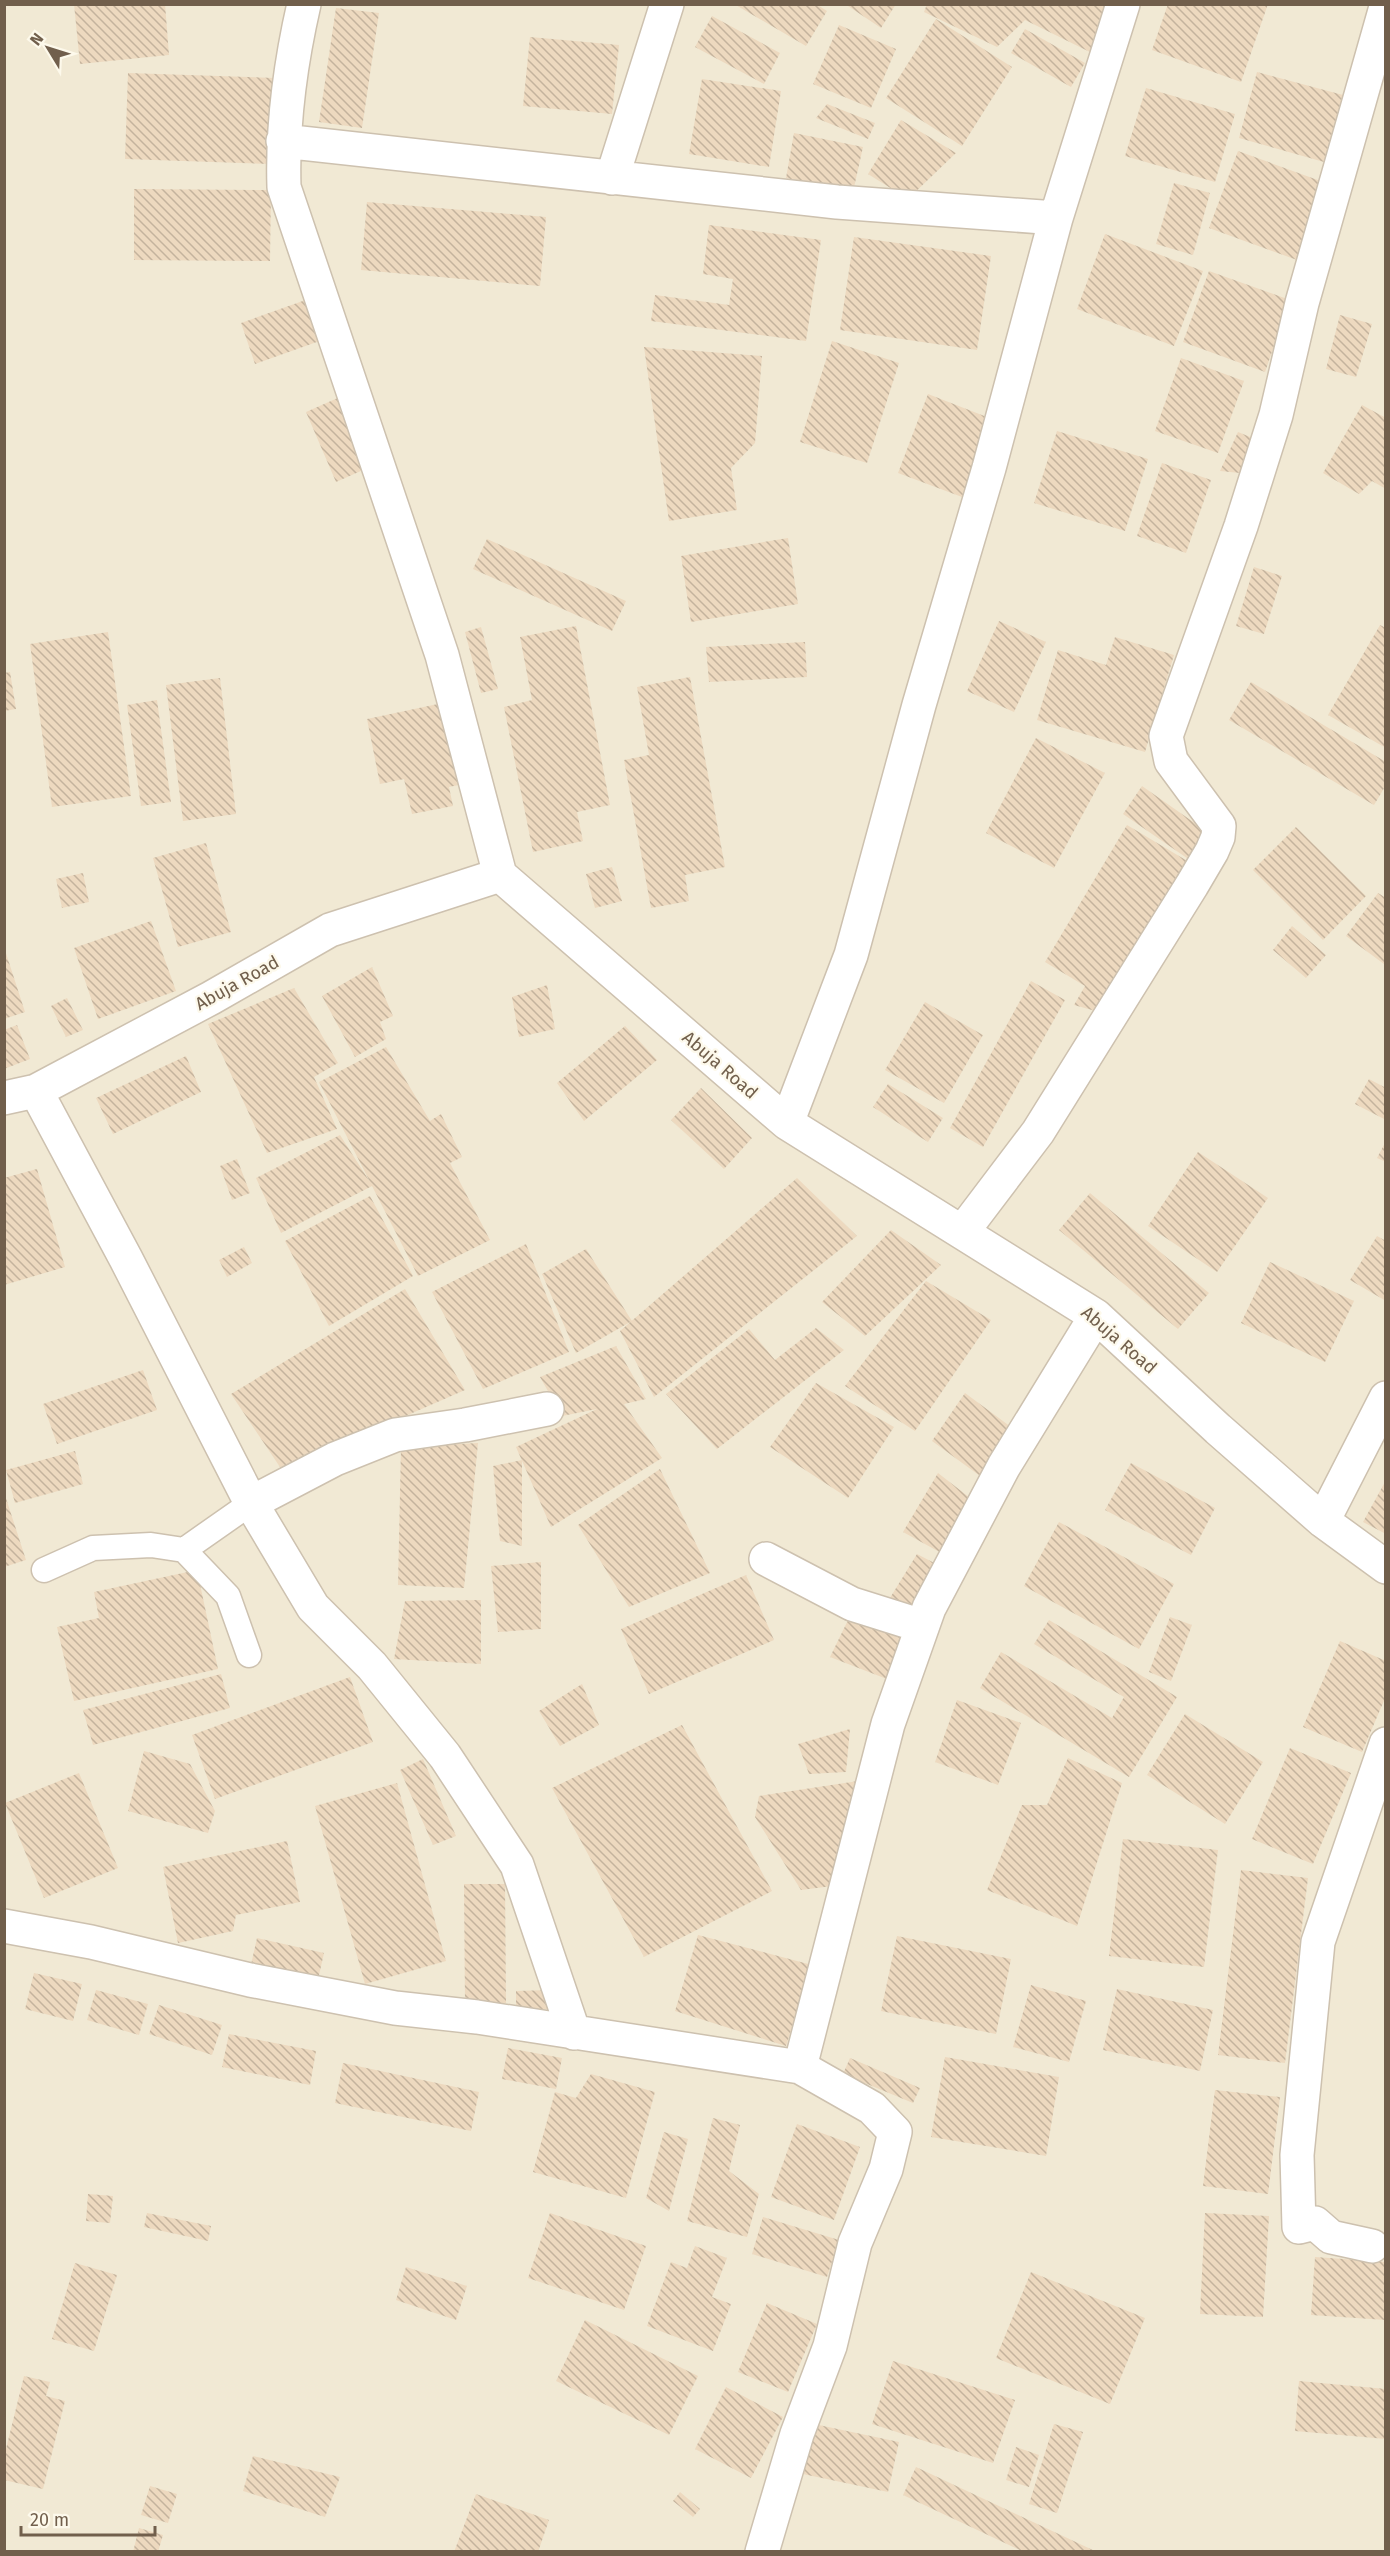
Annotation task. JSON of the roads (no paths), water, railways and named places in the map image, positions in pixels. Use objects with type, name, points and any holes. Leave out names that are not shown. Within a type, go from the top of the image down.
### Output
[{"type":"street","points":[[304,4],[292,56],[283,141],[284,187],[442,655],[500,874]]},
{"type":"street","points":[[612,178],[667,4]]},
{"type":"street","points":[[787,1123],[851,955],[919,705],[989,468],[1056,218],[1123,4]]},
{"type":"street","points":[[963,1231],[1038,1132],[1192,885],[1218,837],[1219,826],[1171,761],[1166,736],[1241,526],[1276,415],[1302,303],[1386,7]]},
{"type":"street","points":[[283,141],[837,202],[1056,218]]},
{"type":"street","name":"Abuja Road","points":[[4,1098],[36,1091],[211,998],[330,930],[500,874],[787,1123],[1096,1316],[1218,1429],[1323,1521],[1386,1567]]},
{"type":"street","points":[[36,1091],[126,1259],[251,1503],[313,1607],[372,1666],[445,1756],[517,1865],[574,2033]]},
{"type":"street","points":[[800,2067],[888,1724],[929,1608],[1004,1466],[1096,1316]]},
{"type":"street","points":[[1323,1521],[1386,1398]]},
{"type":"street","points":[[251,1503],[335,1460],[395,1435],[465,1425],[547,1409]]},
{"type":"street","points":[[766,1559],[852,1604],[922,1626]]},
{"type":"street","points":[[1372,2246],[1331,2237],[1315,2223],[1299,2227],[1297,2155],[1318,1942],[1386,1744]]},
{"type":"street","points":[[4,1926],[92,1942],[250,1980],[384,2006],[477,2017],[800,2067],[872,2108],[895,2132],[886,2169],[855,2243],[830,2346],[797,2434],[762,2552]]},
{"type":"lane","points":[[184,1550],[251,1503]]},
{"type":"lane","points":[[44,1570],[93,1548],[151,1545],[184,1550],[228,1596],[249,1656]]}]
